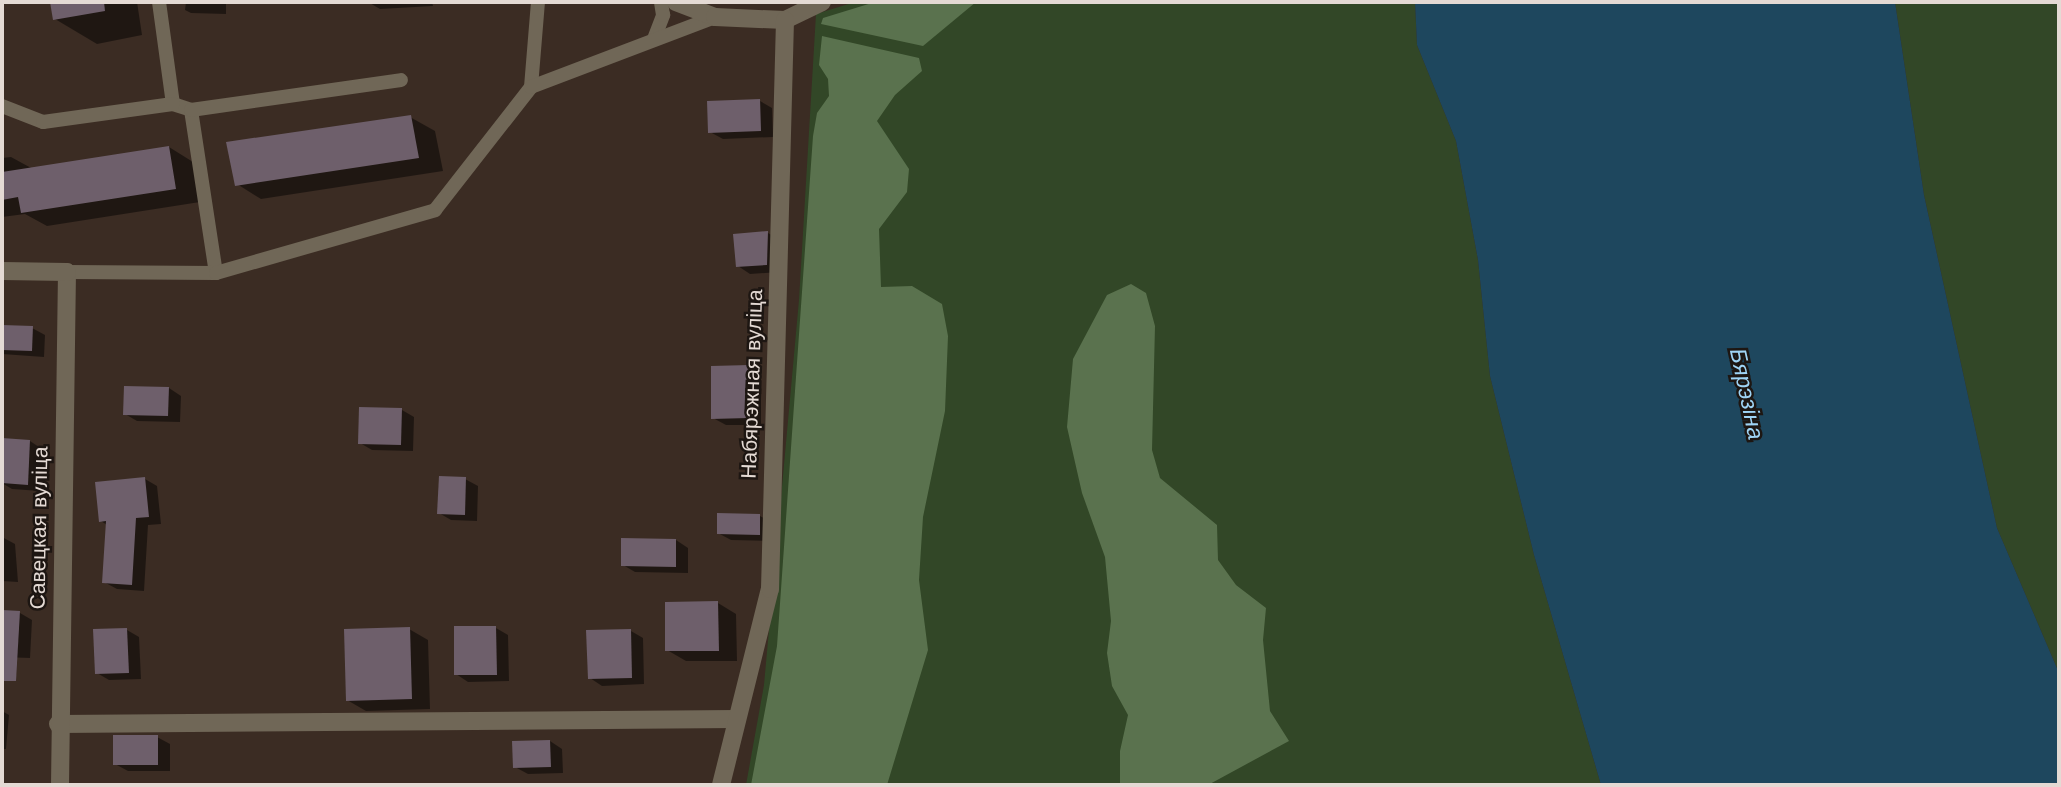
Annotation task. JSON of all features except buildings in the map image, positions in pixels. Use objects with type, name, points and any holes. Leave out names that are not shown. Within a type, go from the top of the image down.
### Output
[{"type":"street","points":[[676,2],[715,17],[785,20],[822,2]]},
{"type":"street","name":"Набярэжная вуліца","points":[[721,785],[770,589],[785,20]]},
{"type":"street","points":[[2,271],[67,272]]},
{"type":"street","name":"Савецкая вуліца","points":[[60,785],[58,724],[67,272]]},
{"type":"street","points":[[58,724],[737,719]]},
{"type":"lane","points":[[159,2],[173,104]]},
{"type":"lane","points":[[531,87],[538,2]]},
{"type":"lane","points":[[654,40],[663,15],[662,2]]},
{"type":"lane","points":[[67,272],[216,273],[435,210],[531,87],[715,17]]},
{"type":"lane","points":[[2,106],[43,122],[173,104],[191,110],[401,80]]},
{"type":"lane","points":[[191,110],[216,273]]},
{"type":"green space","points":[[855,2],[1415,2],[1417,45],[1456,141],[1478,260],[1490,376],[1534,555],[1601,785],[746,785],[764,685],[799,300],[816,14]]},
{"type":"green space","points":[[875,2],[976,2],[923,46],[821,24],[823,18]]},
{"type":"green space","points":[[1895,2],[2059,2],[2059,673],[1997,528],[1924,195]]},
{"type":"green space","points":[[822,36],[919,58],[922,71],[895,95],[877,121],[909,169],[907,192],[879,229],[881,287],[912,286],[942,304],[948,336],[945,411],[923,517],[919,580],[928,650],[887,785],[751,785],[777,646],[813,136],[817,113],[829,96],[828,79],[819,65]]},
{"type":"green space","points":[[1131,284],[1146,293],[1155,326],[1152,450],[1160,478],[1217,525],[1218,560],[1236,585],[1266,608],[1263,640],[1270,711],[1289,741],[1208,785],[1120,785],[1120,751],[1128,715],[1112,686],[1107,653],[1111,621],[1105,557],[1082,493],[1067,427],[1073,359],[1107,295]]},
{"type":"water","name":"Бярэзіна","points":[[1415,2],[1895,2],[1924,195],[1997,528],[2059,673],[2059,785],[1601,785],[1534,555],[1490,376],[1478,260],[1456,141],[1417,45]]}]
